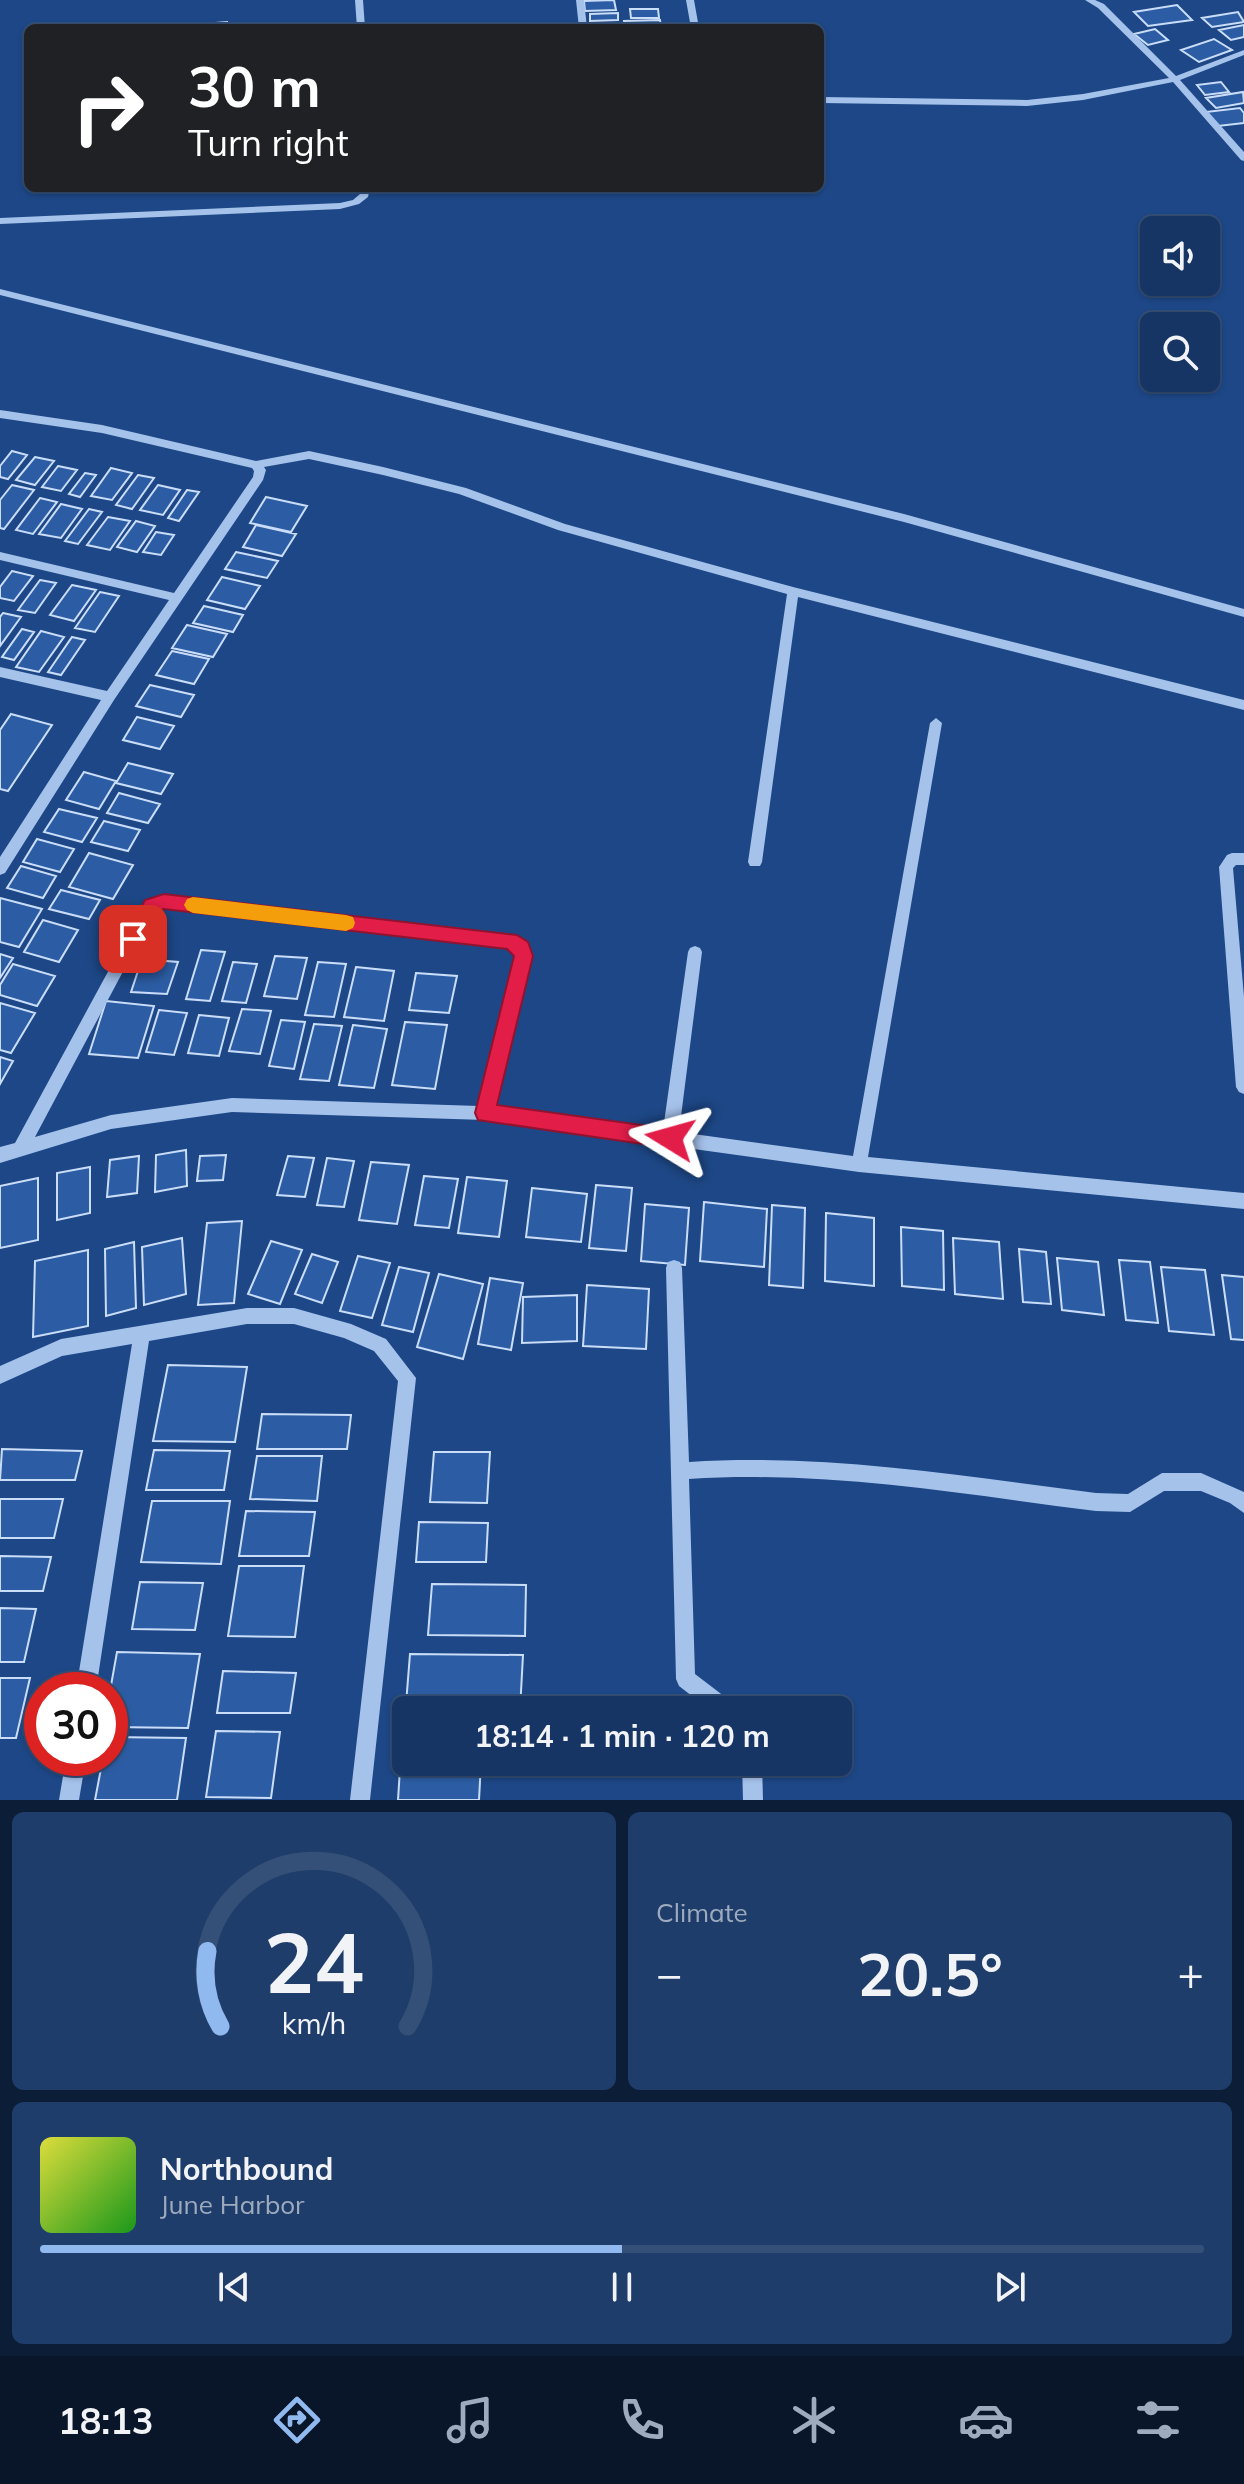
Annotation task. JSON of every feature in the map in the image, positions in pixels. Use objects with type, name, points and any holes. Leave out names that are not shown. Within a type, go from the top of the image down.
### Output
[{"type":"street","points":[[359,0],[361,24]]},
{"type":"street","points":[[580,0],[583,24]]},
{"type":"street","points":[[690,0],[694,24]]},
{"type":"street","points":[[1089,0],[1112,16],[1175,79],[1244,158]]},
{"type":"street","points":[[824,100],[1027,103],[1083,97],[1175,79],[1244,52]]},
{"type":"street","points":[[0,221],[340,206],[356,202],[365,192]]},
{"type":"street","points":[[0,292],[904,518],[1244,613]]},
{"type":"street","points":[[0,414],[102,429],[256,465],[309,455],[383,471],[462,491],[562,527],[793,591],[1244,705]]},
{"type":"street","points":[[0,869],[110,697],[259,477],[256,465]]},
{"type":"street","points":[[0,556],[177,598]]},
{"type":"street","points":[[755,862],[793,591]]},
{"type":"street","points":[[0,672],[110,697]]},
{"type":"street","points":[[859,1164],[936,723]]},
{"type":"street","points":[[1244,859],[1232,859],[1226,867],[1244,1087]]},
{"type":"street","points":[[20,1150],[147,913],[152,906],[164,901],[511,941],[522,948],[523,956],[485,1113]]},
{"type":"street","points":[[670,1138],[695,952]]},
{"type":"street","points":[[0,1155],[111,1122],[232,1105],[485,1113],[859,1164],[1244,1201]]},
{"type":"street","points":[[674,1268],[686,1679],[708,1696]]},
{"type":"street","points":[[0,1375],[61,1348],[247,1316],[294,1316],[345,1330],[380,1345],[407,1378],[360,1800]]},
{"type":"street","points":[[89,1672],[142,1335]]},
{"type":"street","points":[[680,1471],[715,1467],[819,1469],[1096,1502],[1130,1503],[1162,1482],[1201,1482],[1236,1497],[1244,1504]]},
{"type":"street","points":[[69,1800],[73,1776]]},
{"type":"street","points":[[752,1776],[753,1800]]},
{"type":"building","points":[[614,0],[616,10],[585,11],[584,1]]},
{"type":"building","points":[[1177,5],[1192,20],[1148,26],[1134,12]]},
{"type":"building","points":[[630,9],[658,9],[659,18],[631,18]]},
{"type":"building","points":[[1238,12],[1244,22],[1212,27],[1202,18]]},
{"type":"building","points":[[618,13],[618,20],[590,21],[590,14]]},
{"type":"building","points":[[660,20],[661,24],[624,24],[624,21]]},
{"type":"building","points":[[1244,25],[1244,37],[1231,40],[1219,30]]},
{"type":"building","points":[[1155,29],[1168,40],[1148,45],[1134,34]]},
{"type":"building","points":[[1214,39],[1232,50],[1199,62],[1181,50]]},
{"type":"building","points":[[1221,82],[1229,92],[1205,95],[1197,85]]},
{"type":"building","points":[[1243,92],[1244,103],[1216,108],[1206,98]]},
{"type":"building","points":[[1240,108],[1244,113],[1244,123],[1218,126],[1206,112]]},
{"type":"building","points":[[12,451],[27,455],[8,479],[0,477],[0,466]]},
{"type":"building","points":[[35,457],[54,461],[35,485],[16,480]]},
{"type":"building","points":[[58,466],[77,470],[61,491],[42,487]]},
{"type":"building","points":[[111,468],[132,473],[112,500],[91,496]]},
{"type":"building","points":[[85,473],[96,475],[80,497],[69,494]]},
{"type":"building","points":[[138,475],[154,478],[132,509],[116,505]]},
{"type":"building","points":[[12,485],[34,490],[4,529],[0,528],[0,500]]},
{"type":"building","points":[[158,485],[180,490],[163,515],[140,510]]},
{"type":"building","points":[[187,490],[199,492],[179,521],[168,518]]},
{"type":"building","points":[[266,497],[307,506],[291,532],[250,523]]},
{"type":"building","points":[[40,498],[57,502],[33,534],[16,530]]},
{"type":"building","points":[[61,504],[82,509],[61,538],[39,534]]},
{"type":"building","points":[[89,509],[102,512],[78,544],[65,541]]},
{"type":"building","points":[[108,517],[130,521],[110,550],[87,545]]},
{"type":"building","points":[[136,521],[155,526],[137,552],[117,547]]},
{"type":"building","points":[[256,525],[296,534],[282,556],[243,547]]},
{"type":"building","points":[[156,532],[174,535],[161,555],[143,552]]},
{"type":"building","points":[[236,552],[278,561],[267,578],[225,569]]},
{"type":"building","points":[[12,571],[33,576],[14,601],[0,598],[0,587]]},
{"type":"building","points":[[222,577],[260,586],[245,609],[207,600]]},
{"type":"building","points":[[40,580],[56,583],[35,613],[18,610]]},
{"type":"building","points":[[72,585],[96,590],[74,621],[50,615]]},
{"type":"building","points":[[100,592],[119,596],[95,632],[75,628]]},
{"type":"building","points":[[204,606],[243,615],[233,632],[193,623]]},
{"type":"building","points":[[3,613],[21,617],[0,646],[0,617]]},
{"type":"building","points":[[187,625],[227,634],[213,657],[172,648]]},
{"type":"building","points":[[22,629],[34,632],[14,660],[2,657]]},
{"type":"building","points":[[41,631],[64,637],[39,672],[16,667]]},
{"type":"building","points":[[72,637],[85,640],[61,675],[48,672]]},
{"type":"building","points":[[172,651],[209,659],[194,684],[156,675]]},
{"type":"building","points":[[150,685],[194,695],[181,717],[136,706]]},
{"type":"building","points":[[11,714],[52,725],[8,791],[0,789],[0,730]]},
{"type":"building","points":[[137,717],[174,726],[160,749],[123,740]]},
{"type":"building","points":[[128,763],[173,774],[161,794],[116,783]]},
{"type":"building","points":[[84,772],[116,781],[99,809],[66,800]]},
{"type":"building","points":[[119,793],[160,804],[148,823],[107,813]]},
{"type":"building","points":[[59,809],[97,818],[82,842],[44,832]]},
{"type":"building","points":[[104,821],[140,830],[128,851],[91,842]]},
{"type":"building","points":[[37,839],[74,849],[60,872],[23,862]]},
{"type":"building","points":[[89,853],[133,865],[113,899],[69,887]]},
{"type":"building","points":[[21,866],[56,876],[43,898],[7,888]]},
{"type":"building","points":[[61,890],[100,900],[89,919],[49,909]]},
{"type":"building","points":[[0,898],[42,909],[19,947],[0,942]]},
{"type":"building","points":[[43,920],[78,930],[59,962],[24,952]]},
{"type":"building","points":[[201,950],[225,952],[210,1001],[186,999]]},
{"type":"building","points":[[0,954],[13,958],[0,978]]},
{"type":"building","points":[[275,956],[307,958],[297,999],[264,996]]},
{"type":"building","points":[[142,959],[178,962],[167,994],[131,992]]},
{"type":"building","points":[[233,962],[257,964],[246,1003],[222,1001]]},
{"type":"building","points":[[318,962],[346,964],[334,1017],[305,1015]]},
{"type":"building","points":[[13,964],[55,976],[37,1006],[0,995],[0,985]]},
{"type":"building","points":[[356,967],[394,971],[384,1021],[344,1017]]},
{"type":"building","points":[[416,973],[457,976],[449,1013],[409,1010]]},
{"type":"building","points":[[106,1001],[154,1006],[138,1058],[89,1054]]},
{"type":"building","points":[[0,1003],[35,1013],[11,1053],[0,1050]]},
{"type":"building","points":[[242,1009],[271,1011],[260,1054],[229,1051]]},
{"type":"building","points":[[159,1010],[187,1013],[174,1055],[146,1052]]},
{"type":"building","points":[[199,1015],[229,1018],[219,1056],[188,1053]]},
{"type":"building","points":[[281,1020],[305,1022],[294,1069],[269,1066]]},
{"type":"building","points":[[405,1022],[447,1025],[435,1089],[392,1085]]},
{"type":"building","points":[[314,1024],[342,1026],[329,1081],[300,1079]]},
{"type":"building","points":[[353,1025],[387,1029],[374,1088],[339,1085]]},
{"type":"building","points":[[0,1057],[13,1061],[0,1084]]},
{"type":"building","points":[[186,1150],[187,1186],[155,1192],[156,1155]]},
{"type":"building","points":[[226,1155],[223,1180],[197,1181],[200,1156]]},
{"type":"building","points":[[139,1156],[137,1193],[107,1197],[110,1160]]},
{"type":"building","points":[[288,1156],[314,1158],[305,1197],[277,1195]]},
{"type":"building","points":[[327,1158],[354,1161],[344,1207],[317,1205]]},
{"type":"building","points":[[371,1162],[409,1165],[397,1224],[359,1220]]},
{"type":"building","points":[[90,1167],[90,1213],[57,1220],[57,1173]]},
{"type":"building","points":[[424,1176],[458,1179],[449,1228],[415,1225]]},
{"type":"building","points":[[467,1177],[507,1181],[499,1237],[458,1233]]},
{"type":"building","points":[[38,1178],[38,1240],[0,1248],[0,1186]]},
{"type":"building","points":[[596,1185],[632,1188],[626,1251],[589,1248]]},
{"type":"building","points":[[532,1188],[587,1194],[581,1242],[526,1237]]},
{"type":"building","points":[[704,1202],[767,1209],[764,1267],[700,1261]]},
{"type":"building","points":[[645,1204],[689,1208],[685,1265],[641,1261]]},
{"type":"building","points":[[772,1205],[805,1208],[803,1288],[769,1285]]},
{"type":"building","points":[[826,1213],[874,1218],[874,1286],[825,1281]]},
{"type":"building","points":[[242,1221],[234,1303],[198,1305],[207,1223]]},
{"type":"building","points":[[901,1227],[943,1231],[944,1290],[902,1286]]},
{"type":"building","points":[[182,1238],[186,1294],[144,1305],[142,1247]]},
{"type":"building","points":[[953,1238],[999,1242],[1003,1299],[955,1294]]},
{"type":"building","points":[[271,1241],[302,1250],[280,1304],[248,1294]]},
{"type":"building","points":[[134,1242],[136,1308],[106,1316],[105,1249]]},
{"type":"building","points":[[1019,1249],[1046,1252],[1051,1304],[1023,1302]]},
{"type":"building","points":[[88,1250],[88,1326],[33,1337],[35,1261]]},
{"type":"building","points":[[312,1254],[338,1262],[322,1303],[295,1294]]},
{"type":"building","points":[[358,1256],[390,1263],[372,1318],[340,1311]]},
{"type":"building","points":[[1057,1258],[1098,1262],[1104,1315],[1062,1310]]},
{"type":"building","points":[[1119,1260],[1150,1262],[1158,1323],[1126,1320]]},
{"type":"building","points":[[399,1267],[429,1273],[413,1332],[382,1325]]},
{"type":"building","points":[[1161,1267],[1205,1270],[1214,1335],[1169,1331]]},
{"type":"building","points":[[439,1274],[483,1284],[463,1359],[417,1347]]},
{"type":"building","points":[[1222,1275],[1244,1277],[1244,1340],[1231,1339]]},
{"type":"building","points":[[490,1278],[523,1283],[511,1350],[478,1344]]},
{"type":"building","points":[[587,1285],[649,1289],[646,1349],[583,1346]]},
{"type":"building","points":[[577,1295],[577,1341],[522,1343],[523,1297]]},
{"type":"building","points":[[168,1365],[247,1367],[235,1442],[153,1441]]},
{"type":"building","points":[[262,1414],[351,1415],[347,1449],[257,1449]]},
{"type":"building","points":[[2,1449],[82,1451],[75,1480],[0,1480]]},
{"type":"building","points":[[154,1450],[230,1451],[224,1490],[146,1490]]},
{"type":"building","points":[[434,1452],[490,1452],[487,1503],[430,1502]]},
{"type":"building","points":[[257,1456],[322,1456],[317,1501],[250,1499]]},
{"type":"building","points":[[0,1499],[63,1499],[54,1538],[0,1538]]},
{"type":"building","points":[[152,1501],[230,1501],[221,1564],[141,1562]]},
{"type":"building","points":[[246,1511],[315,1512],[309,1556],[239,1556]]},
{"type":"building","points":[[419,1522],[488,1523],[486,1562],[416,1562]]},
{"type":"building","points":[[0,1556],[51,1557],[43,1591],[0,1591]]},
{"type":"building","points":[[239,1566],[304,1566],[295,1637],[228,1636]]},
{"type":"building","points":[[140,1582],[203,1583],[195,1630],[132,1629]]},
{"type":"building","points":[[432,1584],[526,1585],[525,1636],[428,1635]]},
{"type":"building","points":[[0,1608],[36,1609],[24,1662],[0,1662]]},
{"type":"building","points":[[117,1652],[200,1654],[188,1728],[128,1727],[128,1672],[113,1672]]},
{"type":"building","points":[[410,1654],[523,1655],[521,1696],[407,1696]]},
{"type":"building","points":[[223,1671],[296,1673],[290,1713],[217,1713]]},
{"type":"building","points":[[0,1678],[24,1678],[24,1704],[16,1738],[0,1738]]},
{"type":"building","points":[[216,1731],[280,1732],[271,1798],[206,1797]]},
{"type":"building","points":[[128,1737],[186,1738],[177,1800],[95,1800],[100,1776],[128,1776]]},
{"type":"building","points":[[400,1776],[480,1776],[479,1800],[398,1800]]},
{"type":"slow traffic","points":[[193,905],[346,923]]},
{"type":"route","points":[[133,939],[152,906],[164,901],[511,941],[522,948],[523,956],[485,1113],[670,1138]]}]
